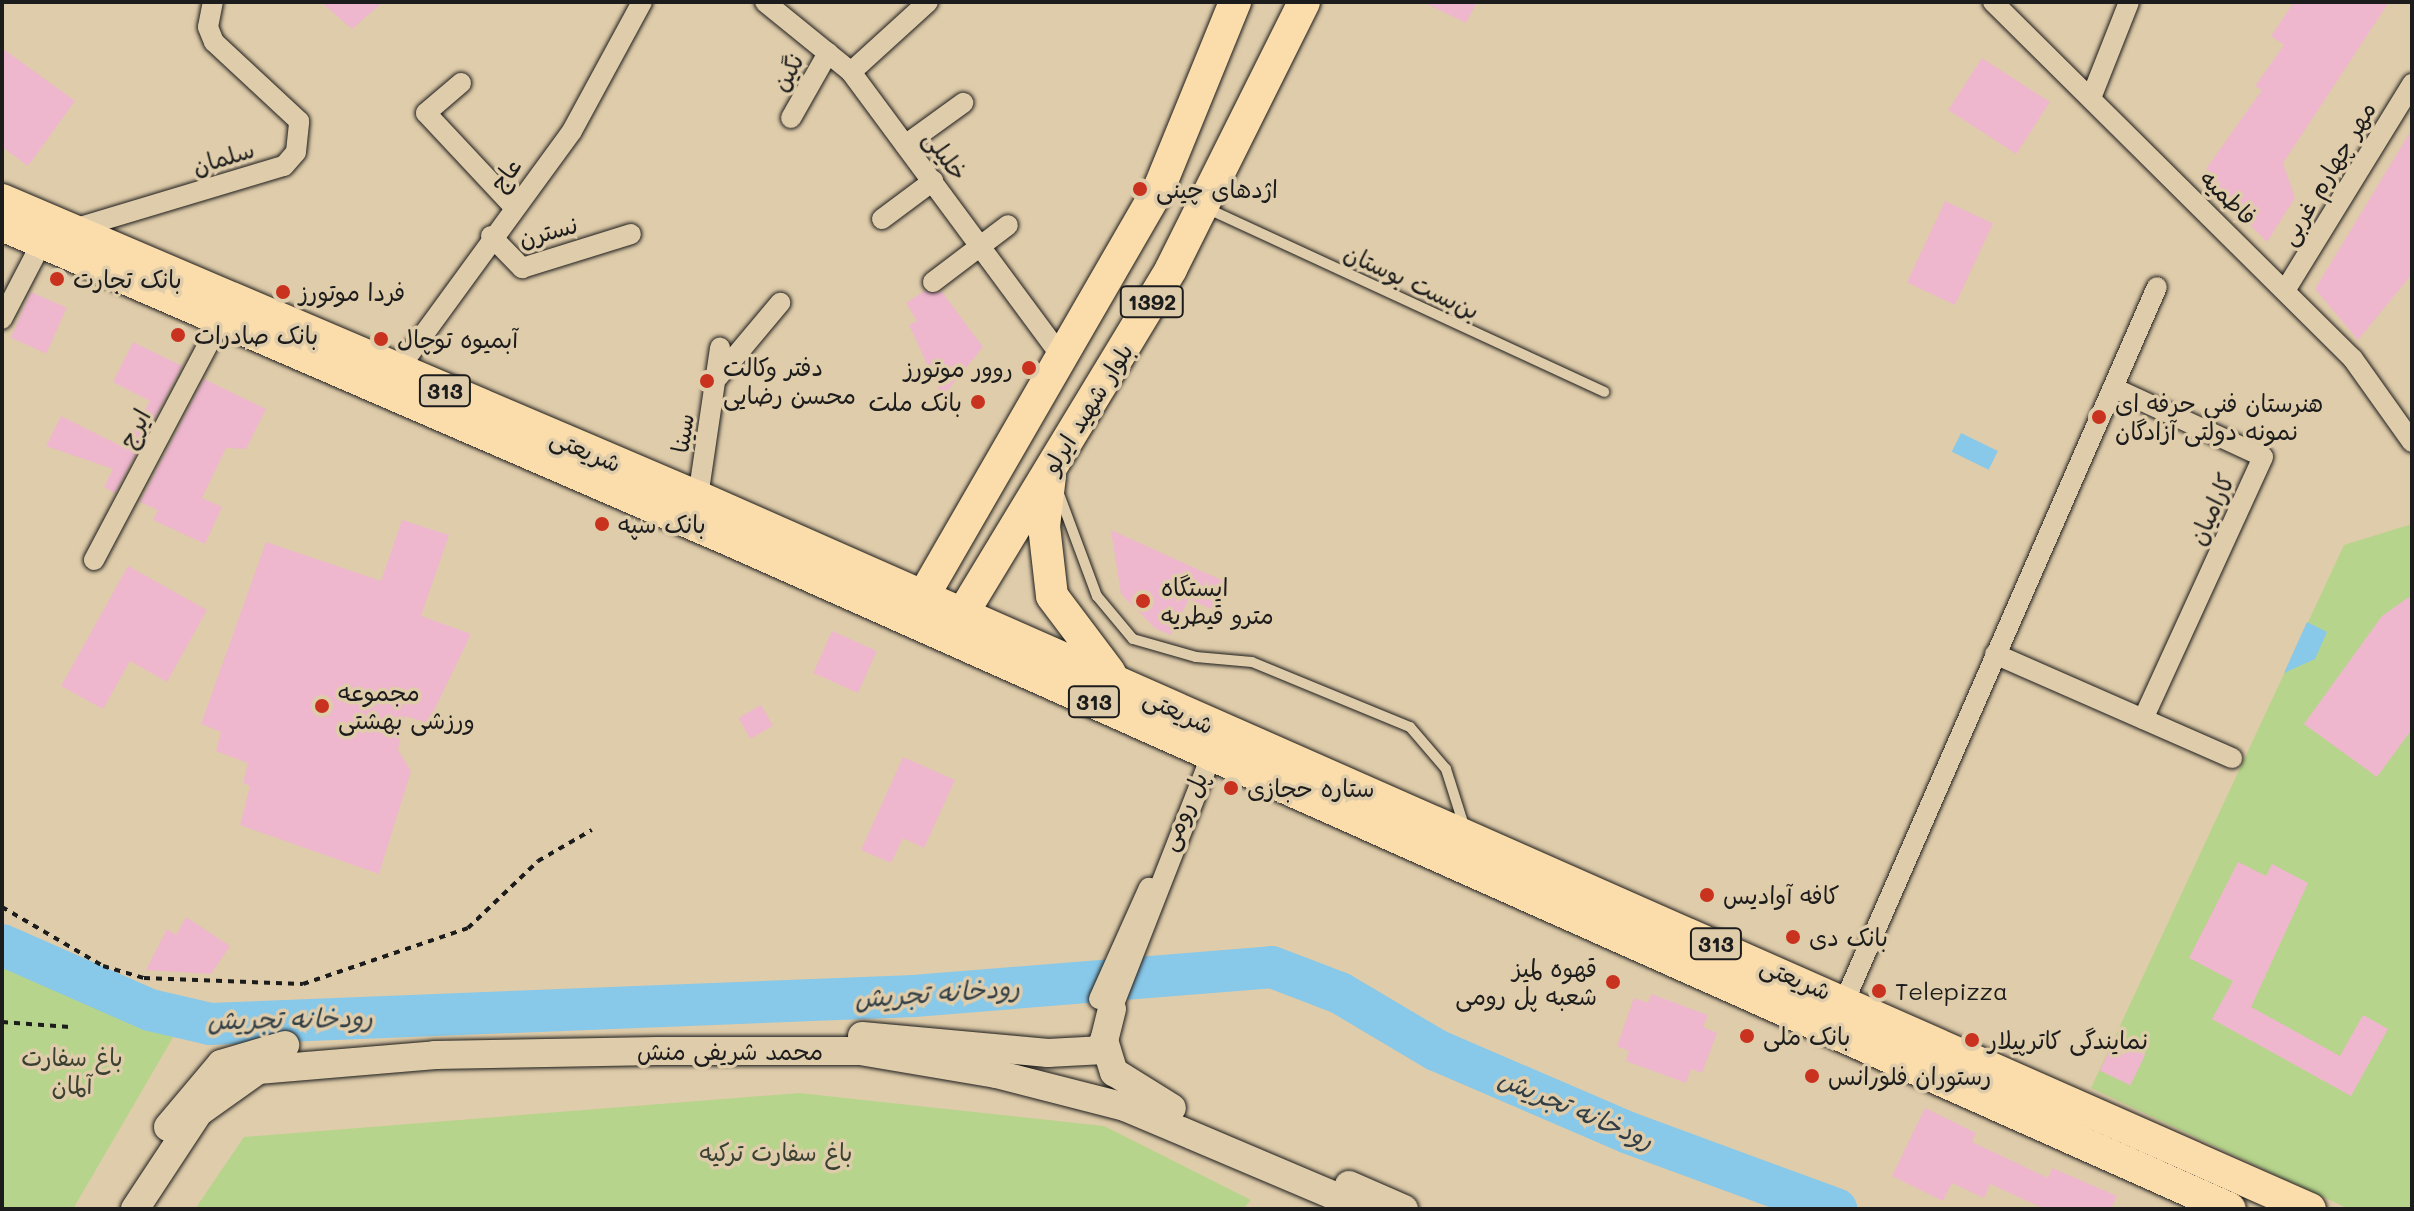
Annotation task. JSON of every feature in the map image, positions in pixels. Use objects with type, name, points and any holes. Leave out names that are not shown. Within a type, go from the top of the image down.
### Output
[{"type":"main road","name":"بلوار شهید ایرلو","points":[[954,626],[1202,206],[1304,2]]},
{"type":"main road","name":"بلوار شهید ایرلو","points":[[916,608],[1064,360],[1160,186],[1232,4]]},
{"type":"main road","name":"شریعتی","points":[[2,200],[56,236],[221,320],[916,608]]},
{"type":"main road","name":"شریعتی","points":[[2,225],[56,236],[397,371],[698,497],[1212,754],[2230,1209]]},
{"type":"main road","points":[[1051,465],[1044,526],[1052,596],[1083,646],[1121,683]]},
{"type":"main road","name":"شریعتی","points":[[954,626],[1121,683],[1845,1000],[2310,1209]]},
{"type":"street","name":"سلمان","points":[[56,236],[284,166],[296,152],[299,121],[214,42],[208,27],[213,2]]},
{"type":"street","name":"عاج","points":[[397,371],[491,236],[572,131],[642,2]]},
{"type":"street","name":"خلیلی","points":[[765,2],[851,72],[1064,360]]},
{"type":"street","points":[[851,72],[928,2]]},
{"type":"street","name":"فاطمیه","points":[[1993,2],[2286,289],[2353,359],[2412,442]]},
{"type":"street","points":[[2091,98],[2129,2]]},
{"type":"street","name":"نگین","points":[[791,118],[828,53]]},
{"type":"street","points":[[461,83],[426,113],[513,206]]},
{"type":"street","name":"مهر چهارم غربی","points":[[2286,289],[2412,84]]},
{"type":"street","points":[[905,145],[963,103]]},
{"type":"street","points":[[882,219],[933,181]]},
{"type":"street","points":[[933,282],[1008,225]]},
{"type":"street","name":"نسترن","points":[[491,236],[522,268],[631,234]]},
{"type":"street","points":[[2,319],[56,236]]},
{"type":"street","points":[[1845,1000],[2157,287]]},
{"type":"street","points":[[718,377],[780,303]]},
{"type":"street","name":"ایرج","points":[[94,560],[221,320]]},
{"type":"street","name":"سینا","points":[[698,497],[720,348]]},
{"type":"street","name":"کارامیان","points":[[2114,388],[2263,457],[2143,719]]},
{"type":"street","points":[[1995,654],[2232,758]]},
{"type":"street","name":"پل رومی","points":[[1094,1050],[1105,1004],[1212,754]]},
{"type":"street","name":"محمد شریفی منش","points":[[114,1209],[205,1077],[244,1053],[292,1044],[660,1034],[903,1037],[1094,1050]]},
{"type":"street","points":[[1094,1050],[1097,1079],[1126,1096]]},
{"type":"street","name":"محمد شریفی منش","points":[[135,1209],[208,1104],[236,1079],[279,1064],[435,1055],[860,1051],[1126,1096],[1404,1209]]},
{"type":"street","name":"محمد شریفی منش","points":[[1126,1096],[1365,1209]]},
{"type":"lane","name":"بن‌بست بوستان","points":[[1202,206],[1604,392]]},
{"type":"lane","points":[[1051,465],[1097,596],[1133,639],[1196,657],[1252,662],[1410,727],[1446,769],[1467,834]]},
{"type":"path","points":[[2,907],[103,966],[144,978],[303,984],[468,928],[538,861],[592,830]]},
{"type":"path","points":[[2,1022],[70,1027]]},
{"type":"green space","points":[[2412,524],[2412,1209],[2349,1209],[2091,1088],[2344,545]]},
{"type":"green space","name":"باغ سفارت آلمان","points":[[2,961],[44,985],[175,1034],[73,1209],[2,1209]]},
{"type":"green space","name":"باغ سفارت ترکیه","points":[[799,1093],[1104,1126],[1251,1200],[1243,1209],[195,1209],[244,1137]]},
{"type":"water","points":[[1961,433],[1998,451],[1989,470],[1952,452]]},
{"type":"water","points":[[2307,622],[2327,632],[2315,659],[2284,673]]},
{"type":"building","points":[[321,2],[383,2],[352,29]]},
{"type":"building","points":[[1423,2],[1477,2],[1466,23]]},
{"type":"building","points":[[2294,2],[2389,2],[2283,163],[2295,198],[2267,242],[2206,181],[2212,173],[2206,169],[2262,90],[2255,86],[2284,45],[2271,36]]},
{"type":"building","points":[[2,48],[75,101],[28,166],[2,147]]},
{"type":"building","points":[[1982,58],[2050,102],[2016,154],[1948,110]]},
{"type":"building","points":[[2412,129],[2412,274],[2358,340],[2315,289]]},
{"type":"building","points":[[1945,201],[1993,223],[1955,305],[1907,283]]},
{"type":"building","points":[[924,291],[942,292],[983,347],[942,397],[909,325],[917,321],[906,303]]},
{"type":"building","points":[[31,292],[67,308],[46,354],[11,338]]},
{"type":"building","points":[[133,342],[182,366],[115,493],[104,487],[113,469],[46,446],[61,416],[123,447],[150,401],[113,382]]},
{"type":"building","points":[[204,379],[266,409],[246,449],[226,448],[202,498],[222,507],[205,544],[153,520],[158,510],[140,502]]},
{"type":"building","name":"مجموعه ورزشی بهشتی","points":[[402,520],[449,535],[421,616],[471,634],[428,723],[405,716],[398,750],[411,771],[379,874],[240,825],[250,786],[243,783],[248,763],[216,751],[221,732],[201,724],[266,542],[381,581]]},
{"type":"building","points":[[1111,530],[1228,583],[1216,611],[1189,599],[1171,635],[1156,629],[1121,594]]},
{"type":"building","points":[[128,566],[207,610],[167,682],[130,661],[103,709],[61,686]]},
{"type":"building","points":[[2412,595],[2412,729],[2377,777],[2304,724],[2382,616]]},
{"type":"building","points":[[832,631],[877,651],[858,693],[813,673]]},
{"type":"building","points":[[761,705],[773,726],[750,739],[738,718]]},
{"type":"building","points":[[903,757],[955,780],[924,848],[903,838],[891,863],[861,850]]},
{"type":"building","points":[[2238,862],[2266,876],[2272,864],[2308,883],[2251,1007],[2340,1056],[2363,1015],[2388,1029],[2351,1096],[2212,1019],[2233,981],[2189,958]]},
{"type":"building","points":[[186,917],[230,946],[211,974],[146,970],[167,929],[176,935]]},
{"type":"building","points":[[1651,994],[1708,1015],[1703,1027],[1717,1033],[1702,1073],[1691,1069],[1686,1083],[1626,1061],[1629,1051],[1617,1046],[1634,998],[1648,1003]]},
{"type":"building","points":[[2115,1039],[2146,1054],[2130,1085],[2100,1070]]},
{"type":"building","points":[[1925,1108],[1976,1133],[1972,1142],[2048,1178],[2052,1168],[2117,1196],[2111,1209],[2045,1209],[1990,1184],[1984,1198],[1952,1183],[1943,1201],[1892,1176]]},
{"type":"waterway","name":"رودخانه تجریش","points":[[2,945],[150,1010],[210,1024],[914,996],[1272,967],[1340,993],[1436,1050],[1629,1133],[1836,1209]]},
{"type":"place","name":"اژدهای چینی","points":[[1140,189]]},
{"type":"place","name":"بانک تجارت","points":[[57,279]]},
{"type":"place","name":"فردا موتورز","points":[[283,292]]},
{"type":"place","name":"بانک صادرات","points":[[178,335]]},
{"type":"place","name":"آبمیوه توچال","points":[[381,339]]},
{"type":"place","name":"روور موتورز","points":[[1029,368]]},
{"type":"place","name":"دفتر وکالت محسن رضایی","points":[[707,381]]},
{"type":"place","name":"بانک ملت","points":[[978,402]]},
{"type":"place","name":"هنرستان فنی حرفه ای نمونه دولتی آزادگان","points":[[2099,417]]},
{"type":"place","name":"بانک سپه","points":[[602,524]]},
{"type":"place","name":"ایستگاه مترو قیطریه","points":[[1143,601]]},
{"type":"place","name":"مجموعه ورزشی بهشتی","points":[[322,706]]},
{"type":"place","name":"ستاره حجازی","points":[[1231,788]]},
{"type":"place","name":"کافه آوادیس","points":[[1707,895]]},
{"type":"place","name":"بانک دی","points":[[1793,937]]},
{"type":"place","name":"قهوه لمیز شعبه پل رومی","points":[[1613,982]]},
{"type":"place","name":"Telepizza","points":[[1879,991]]},
{"type":"place","name":"بانک ملی","points":[[1747,1036]]},
{"type":"place","name":"نمایندگی کاترپیلار","points":[[1972,1040]]},
{"type":"place","name":"رستوران فلورانس","points":[[1812,1076]]}]
